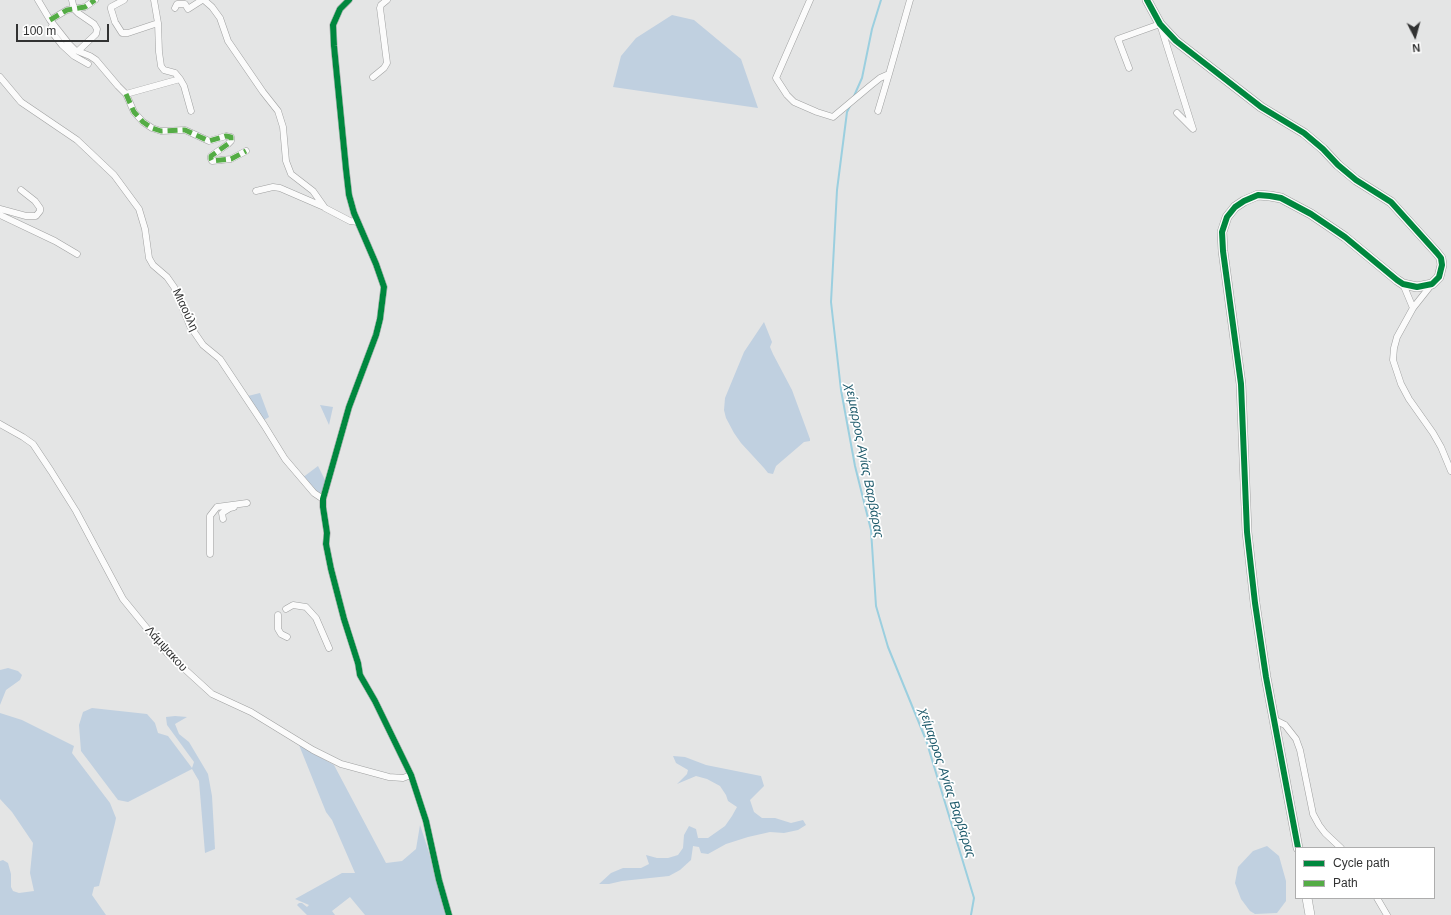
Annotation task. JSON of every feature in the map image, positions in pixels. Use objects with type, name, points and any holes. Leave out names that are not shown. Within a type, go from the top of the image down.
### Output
[{"type":"street","points":[[38,0],[52,22],[69,44],[78,51],[96,60],[126,94],[134,112],[142,122],[161,131],[185,130],[194,133],[203,139],[209,140],[226,136],[230,137],[231,141],[211,156],[212,161],[230,158],[246,151]]},
{"type":"street","points":[[72,0],[74,9],[94,24],[97,29],[96,34],[78,51]]},
{"type":"street","points":[[88,64],[74,56],[62,45],[51,31],[51,28],[52,22],[64,11],[85,7],[95,0]]},
{"type":"street","points":[[124,0],[110,9],[115,22],[122,33],[128,33],[158,23]]},
{"type":"street","points":[[154,0],[158,23],[161,66],[164,70],[175,73],[180,79],[186,92],[191,111]]},
{"type":"street","points":[[188,9],[202,0],[212,7],[220,18],[228,41],[280,116],[283,131],[284,152],[289,170],[297,180],[313,191],[325,208]]},
{"type":"street","points":[[350,0],[338,12],[334,22],[333,31],[349,195],[384,287],[380,319],[372,348],[349,407],[323,499],[327,533],[326,544],[331,569],[344,619],[358,663],[360,675],[375,701],[411,775],[426,821],[439,880],[449,915]]},
{"type":"street","points":[[373,77],[384,68],[387,63],[380,8],[381,5],[387,0]]},
{"type":"street","points":[[810,0],[776,78],[794,102],[833,117],[880,78],[889,74]]},
{"type":"street","points":[[878,110],[910,0]]},
{"type":"street","points":[[1147,0],[1160,24],[1193,129],[1177,113]]},
{"type":"street","points":[[176,8],[177,4],[185,4],[190,17]]},
{"type":"street","points":[[1129,68],[1118,39],[1160,24]]},
{"type":"street","points":[[1160,24],[1176,41],[1219,75],[1261,107],[1304,133],[1356,180],[1391,202],[1441,258],[1442,265],[1439,277],[1413,308],[1397,337],[1394,348],[1394,360],[1401,384],[1409,399],[1433,433],[1451,471]]},
{"type":"street","name":"Μιαούλη","points":[[0,77],[21,102],[77,140],[114,175],[139,210],[145,229],[149,258],[153,265],[171,281],[190,326],[203,345],[220,359],[285,458],[314,493],[323,499]]},
{"type":"street","points":[[126,94],[180,79]]},
{"type":"street","points":[[256,192],[273,187],[280,188],[325,208],[350,222],[358,222]]},
{"type":"street","points":[[0,209],[33,217],[36,216],[40,211],[40,208],[35,201],[21,190]]},
{"type":"street","points":[[1298,847],[1258,626],[1247,532],[1241,384],[1223,251],[1222,232],[1227,217],[1234,207],[1244,200],[1258,195],[1281,198],[1311,214],[1345,236],[1397,280],[1404,284],[1417,287],[1432,284]]},
{"type":"street","points":[[0,215],[55,240],[77,254]]},
{"type":"street","points":[[1404,284],[1413,308]]},
{"type":"street","name":"Λάμψακου","points":[[0,424],[33,444],[76,510],[124,599],[167,653],[212,694],[251,712],[313,750],[341,764],[389,777],[403,778],[411,775]]},
{"type":"street","points":[[210,554],[210,516],[217,507],[247,503],[230,508],[222,514],[223,519]]},
{"type":"street","points":[[286,609],[293,605],[306,607],[316,618],[329,648]]},
{"type":"street","points":[[278,615],[278,629],[281,634],[287,637]]},
{"type":"street","points":[[1275,720],[1284,725],[1296,739],[1300,750],[1313,814],[1325,833],[1340,847]]},
{"type":"street","points":[[1307,899],[1310,915]]},
{"type":"street","points":[[1378,899],[1387,915]]},
{"type":"shaded area","points":[[672,15],[694,20],[741,59],[758,108],[613,87],[621,56],[636,38]]},
{"type":"shaded area","points":[[764,322],[772,342],[770,347],[792,390],[810,439],[810,441],[804,442],[776,466],[773,474],[768,473],[741,443],[726,418],[724,410],[725,398],[744,352]]},
{"type":"shaded area","points":[[260,393],[269,417],[264,420],[248,396]]},
{"type":"shaded area","points":[[320,405],[333,407],[329,425]]},
{"type":"shaded area","points":[[318,466],[326,482],[324,493],[321,494],[315,492],[302,478]]},
{"type":"shaded area","points":[[8,668],[18,671],[22,675],[20,680],[6,690],[0,705],[0,670]]},
{"type":"shaded area","points":[[92,708],[147,714],[155,723],[158,733],[168,736],[192,768],[194,762],[167,725],[166,717],[187,717],[175,724],[179,734],[189,742],[208,774],[212,796],[215,849],[205,853],[199,781],[192,769],[128,802],[118,800],[81,751],[79,725],[83,712]]},
{"type":"shaded area","points":[[0,713],[22,720],[74,746],[72,753],[110,803],[116,818],[99,886],[94,887],[92,895],[106,915],[0,915],[0,861],[3,860],[8,863],[11,874],[11,887],[13,891],[19,893],[34,891],[30,873],[33,843],[12,812],[0,799]]},
{"type":"shaded area","points":[[299,745],[334,765],[386,863],[402,861],[416,849],[420,825],[446,915],[365,915],[350,897],[332,911],[335,915],[307,915],[297,905],[302,903],[307,907],[309,905],[295,899],[342,873],[355,873],[332,820],[326,812]]},
{"type":"shaded area","points":[[673,756],[685,757],[706,765],[761,776],[764,786],[750,800],[754,812],[762,818],[775,818],[791,823],[803,820],[806,825],[798,830],[784,833],[770,832],[748,837],[726,844],[708,854],[701,853],[699,847],[693,846],[691,860],[680,870],[669,876],[599,884],[611,873],[623,868],[641,868],[649,864],[646,855],[657,858],[668,858],[678,855],[683,848],[684,835],[689,826],[696,829],[698,838],[708,838],[725,826],[732,816],[737,807],[728,801],[720,786],[707,779],[696,776],[677,784],[687,774],[688,770],[676,763]]},
{"type":"shaded area","points":[[1267,846],[1279,856],[1286,881],[1286,901],[1277,913],[1255,914],[1250,911],[1241,899],[1235,883],[1238,867],[1253,851]]},
{"type":"waterway","name":"χείμαρρος Αγίας Βαρβάρας","points":[[854,96],[862,78],[872,29],[881,0]]},
{"type":"waterway","name":"χείμαρρος Αγίας Βαρβάρας","points":[[850,106],[847,112],[837,190],[831,302],[841,390],[855,466],[871,530],[876,606],[888,647],[926,740],[974,898],[971,915]]},
{"type":"marked path","points":[[50,20],[67,10],[85,7],[95,0]]},
{"type":"marked path","points":[[126,94],[134,112],[143,122],[152,128],[161,131],[185,130],[209,141],[226,136],[231,137],[231,141],[228,144],[211,156],[212,161],[231,159],[246,151]]},
{"type":"cycle path","points":[[349,0],[340,9],[333,25],[349,195],[354,213],[376,264],[384,287],[380,319],[376,335],[349,407],[323,499],[327,533],[326,544],[331,569],[344,619],[358,663],[360,675],[375,701],[411,775],[426,821],[439,880],[449,915]]},
{"type":"cycle path","points":[[1147,0],[1160,24],[1176,41],[1261,107],[1304,133],[1356,180],[1391,202],[1441,258],[1442,265],[1439,277],[1432,284],[1417,287],[1403,284],[1345,237],[1311,214],[1281,198],[1270,196],[1258,195],[1235,207],[1227,217],[1222,232],[1223,251],[1241,384],[1247,532],[1255,603],[1266,677],[1298,847]]}]
